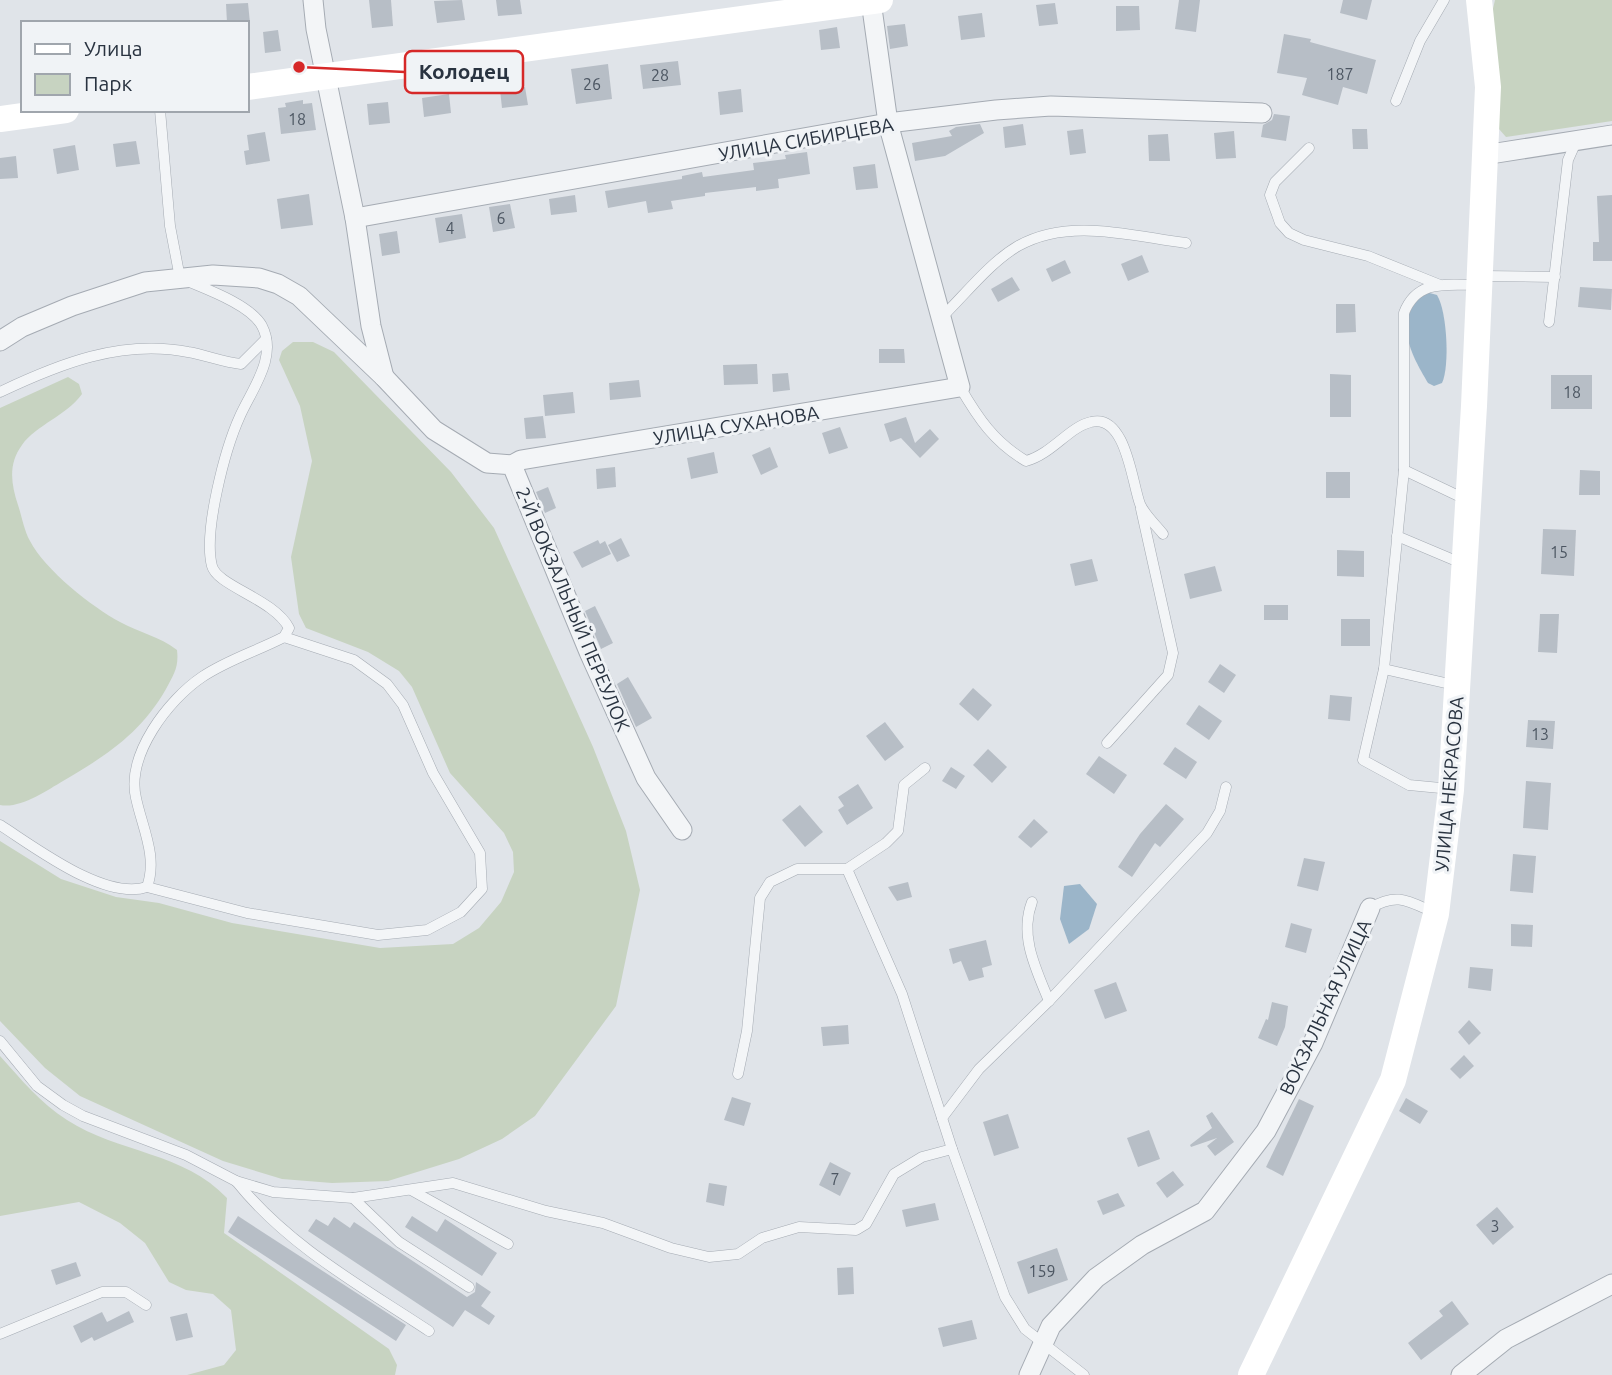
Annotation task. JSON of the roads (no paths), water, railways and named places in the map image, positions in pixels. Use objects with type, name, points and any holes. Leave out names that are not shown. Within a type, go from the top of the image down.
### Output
[{"type":"main road","points":[[248,87],[880,0]]},
{"type":"main road","name":"УЛИЦА НЕКРАСОВА","points":[[1251,1375],[1389,1090],[1436,914],[1451,790],[1466,565],[1488,64],[1479,0]]},
{"type":"main road","points":[[0,119],[51,112]]},
{"type":"street","points":[[313,0],[325,76],[355,218],[371,326],[383,377]]},
{"type":"street","points":[[871,0],[888,123],[939,320],[960,387]]},
{"type":"street","name":"УЛИЦА СИБИРЦЕВА","points":[[355,218],[888,123],[1051,106],[1262,113]]},
{"type":"street","points":[[1484,155],[1612,135]]},
{"type":"street","name":"2-Й ВОКЗАЛЬНЫЙ ПЕРЕУЛОК","points":[[3,333],[112,291],[145,282],[240,275],[278,284],[299,296],[434,430],[487,463],[512,465],[589,652],[646,778],[682,830]]},
{"type":"street","name":"УЛИЦА СУХАНОВА","points":[[512,465],[521,460],[960,387]]},
{"type":"street","name":"ВОКЗАЛЬНАЯ УЛИЦА","points":[[1029,1375],[1051,1326],[1096,1278],[1142,1245],[1205,1211],[1266,1131],[1313,1042],[1370,908]]},
{"type":"street","points":[[1465,1374],[1506,1339],[1612,1284]]},
{"type":"lane","points":[[1396,101],[1420,41],[1444,0]]},
{"type":"lane","points":[[147,887],[152,865],[135,795],[134,776],[137,761],[150,737],[187,688],[224,664],[284,637],[289,628],[274,609],[226,582],[213,570],[209,550],[222,469],[240,416],[254,391],[266,358],[266,338],[253,315],[180,278],[170,226],[160,112]]},
{"type":"lane","points":[[1549,322],[1568,160],[1576,142]]},
{"type":"lane","points":[[1309,148],[1275,182],[1270,195],[1280,223],[1289,233],[1304,240],[1368,256],[1440,285]]},
{"type":"lane","points":[[939,320],[1002,258],[1017,247],[1051,232],[1083,230],[1186,243]]},
{"type":"lane","points":[[1451,790],[1409,785],[1363,760],[1384,669],[1404,470],[1404,313],[1415,293],[1424,287],[1555,277]]},
{"type":"lane","points":[[0,392],[90,355],[125,350],[188,351],[223,362],[241,364],[266,338]]},
{"type":"lane","points":[[960,387],[985,429],[1007,450],[1026,461],[1040,457],[1090,422],[1103,421],[1116,431],[1133,471],[1173,653],[1168,675],[1107,743]]},
{"type":"lane","points":[[1404,470],[1469,501]]},
{"type":"lane","points":[[1140,505],[1163,534]]},
{"type":"lane","points":[[1397,536],[1466,565]]},
{"type":"lane","points":[[0,825],[97,882],[133,892],[147,887],[247,914],[378,935],[427,930],[461,912],[482,889],[480,853],[433,773],[403,705],[387,684],[354,660],[284,637]]},
{"type":"lane","points":[[1384,669],[1458,686]]},
{"type":"lane","points":[[738,1074],[747,1031],[760,898],[770,882],[797,869],[847,869],[898,831],[904,785],[925,768]]},
{"type":"lane","points":[[942,1118],[979,1069],[1049,1001],[1207,833],[1220,811],[1226,787]]},
{"type":"lane","points":[[847,869],[902,994],[952,1149],[1005,1297],[1024,1329],[1084,1375]]},
{"type":"lane","points":[[1370,908],[1386,899],[1404,899],[1436,914]]},
{"type":"lane","points":[[1032,902],[1027,915],[1031,957],[1049,1001]]},
{"type":"lane","points":[[0,1041],[37,1086],[73,1110],[171,1148],[236,1181],[273,1192],[353,1198],[453,1183],[546,1211],[603,1223],[671,1248],[709,1257],[738,1254],[762,1238],[799,1227],[856,1230],[866,1224],[894,1174],[922,1157],[952,1149]]},
{"type":"lane","points":[[236,1181],[256,1206],[295,1242],[429,1331]]},
{"type":"lane","points":[[411,1190],[508,1244]]},
{"type":"lane","points":[[353,1198],[399,1241],[469,1287]]},
{"type":"lane","points":[[0,1334],[102,1292],[126,1292],[146,1305]]},
{"type":"water","points":[[1426,292],[1437,295],[1443,313],[1446,339],[1446,364],[1442,383],[1434,386],[1428,383],[1415,360],[1410,348],[1407,325],[1409,313]]},
{"type":"water","points":[[1080,884],[1097,904],[1089,929],[1069,944],[1060,919],[1064,886]]},
{"type":"place","name":"Колодец","points":[[299,67]]}]
